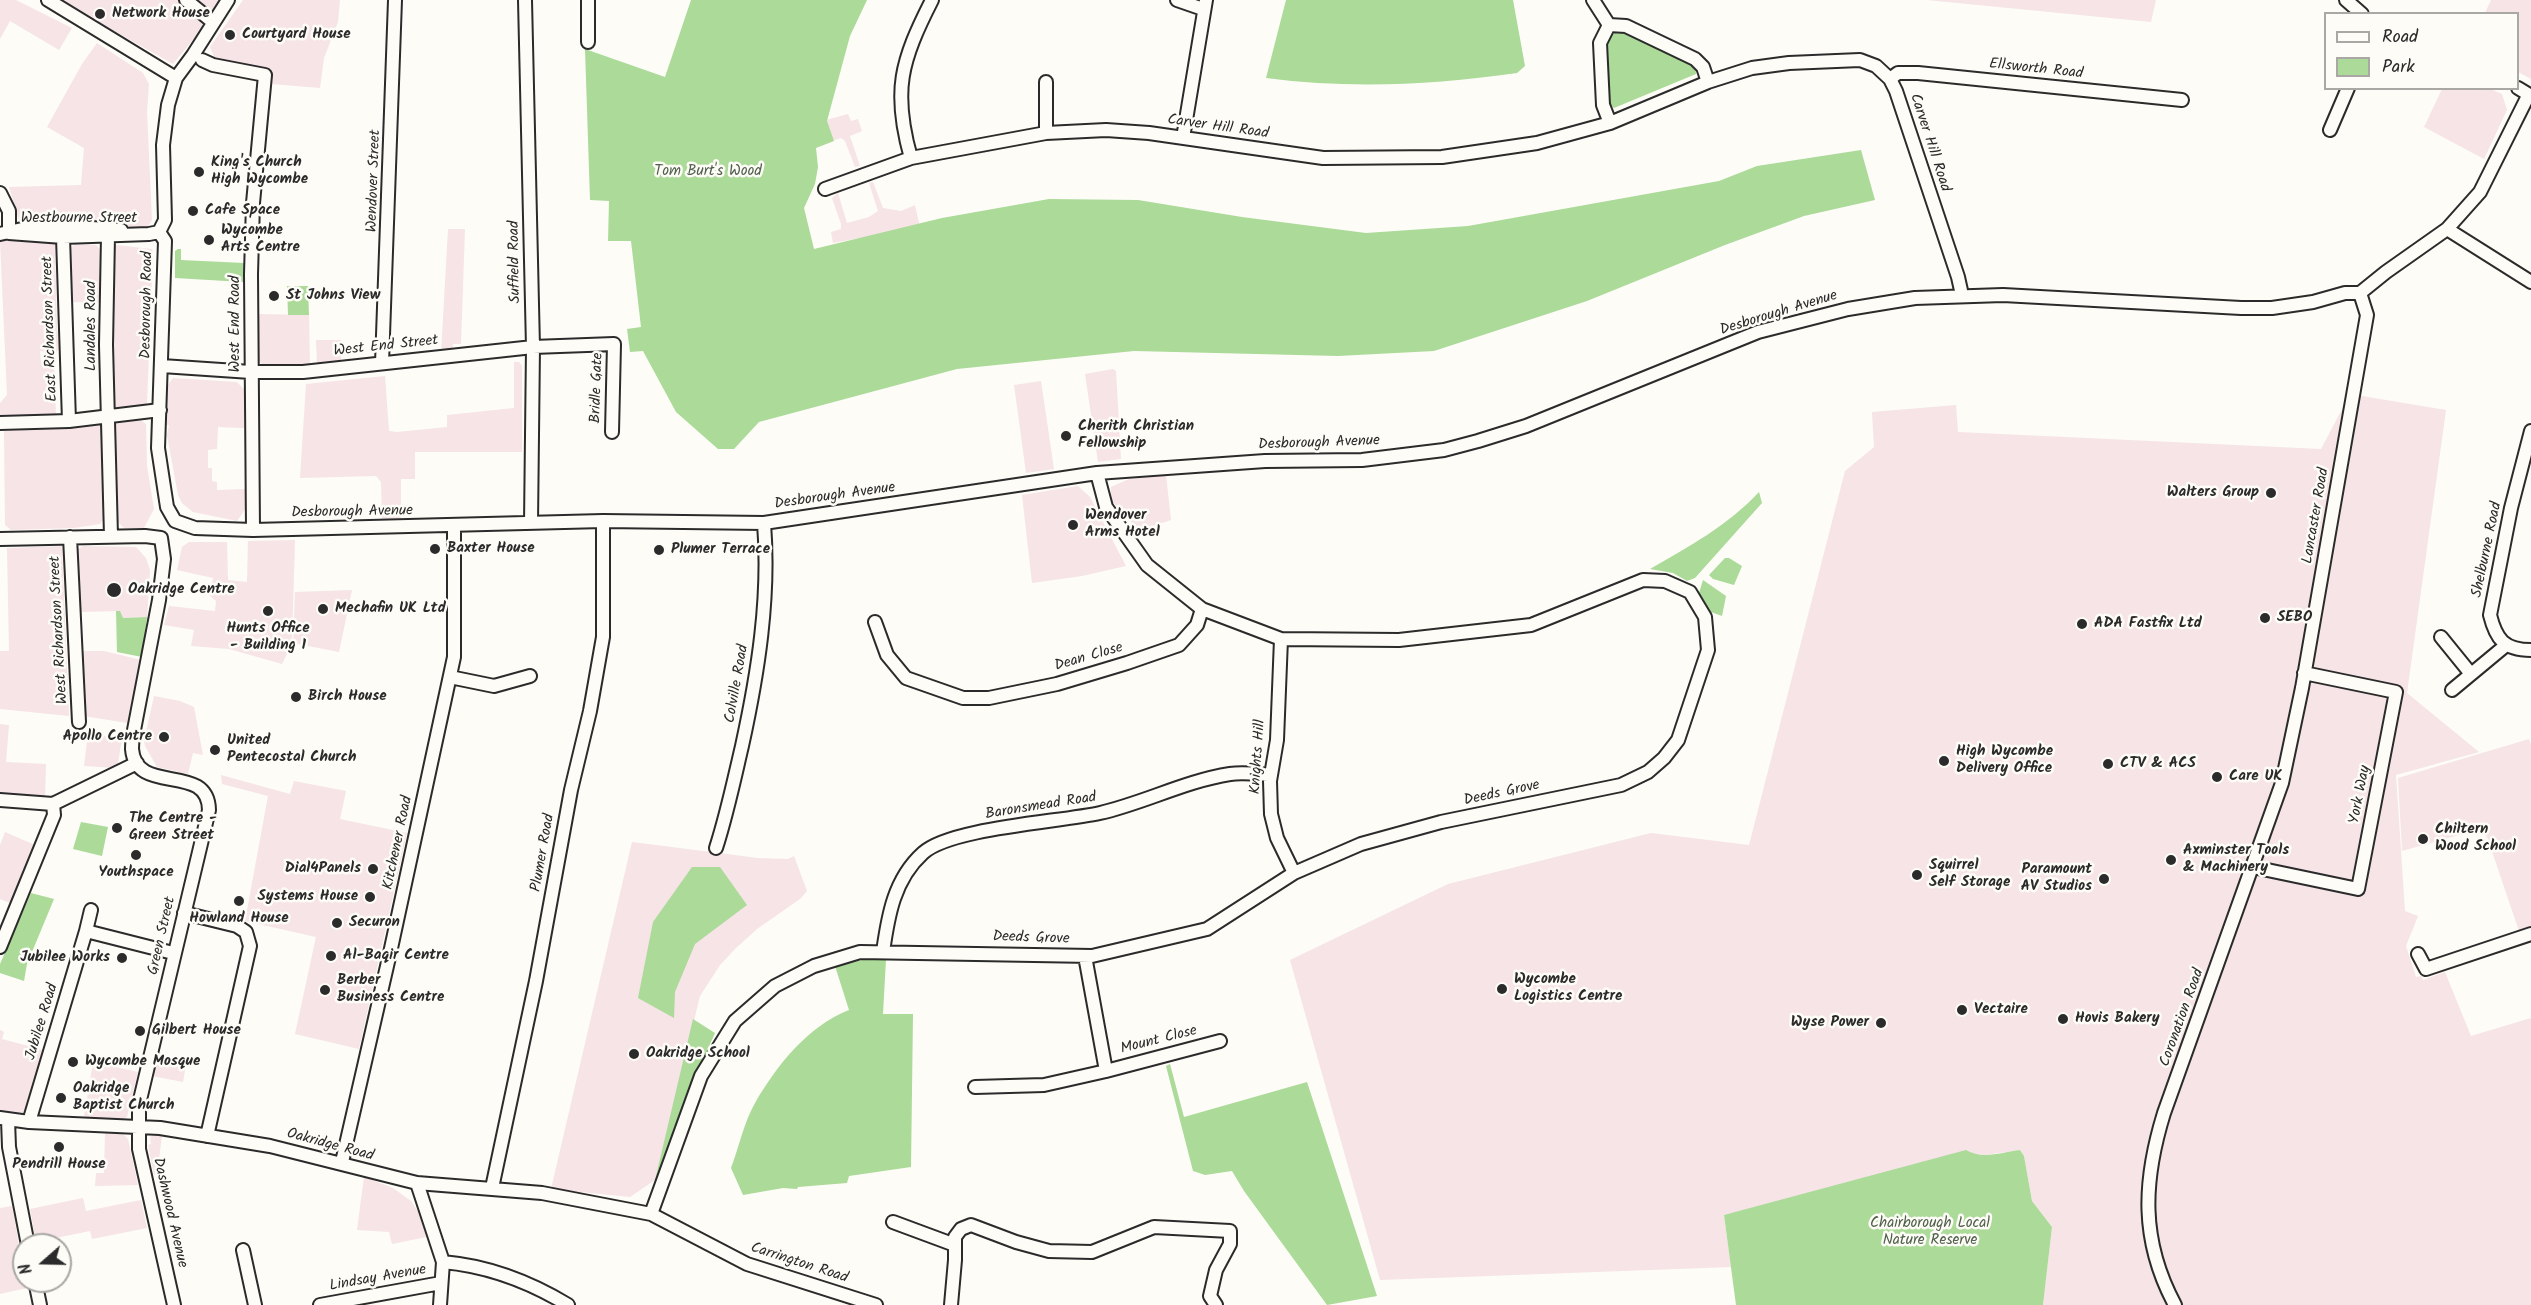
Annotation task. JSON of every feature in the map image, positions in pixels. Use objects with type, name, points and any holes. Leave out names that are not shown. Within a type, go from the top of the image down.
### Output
[{"type":"street","points":[[48,0],[176,78]]},
{"type":"street","points":[[186,0],[213,22]]},
{"type":"street","name":"Desborough Road","points":[[175,521],[167,507],[158,448],[165,241],[154,233],[165,220],[163,145],[168,105],[176,78],[228,0]]},
{"type":"street","name":"Wendover Street","points":[[382,363],[395,0]]},
{"type":"street","name":"Suffield Road","points":[[525,0],[533,347],[531,523]]},
{"type":"street","points":[[588,0],[588,42]]},
{"type":"street","points":[[911,158],[902,127],[899,94],[906,61],[932,0]]},
{"type":"street","points":[[1177,0],[1205,4],[1183,138]]},
{"type":"street","points":[[1593,0],[1609,25]]},
{"type":"street","points":[[2346,0],[2360,12]]},
{"type":"street","points":[[1609,25],[1626,26],[1695,59],[1703,67],[1708,82]]},
{"type":"street","points":[[1609,25],[1600,43],[1603,105],[1610,123]]},
{"type":"street","name":"West End Road","points":[[202,60],[213,65],[265,75],[253,203],[251,372],[253,530]]},
{"type":"street","name":"Carver Hill Road","points":[[825,189],[911,158],[1046,133],[1106,130],[1183,138],[1323,158],[1442,157],[1537,143],[1610,123],[1708,82],[1752,68],[1789,63],[1860,60],[1876,66],[1890,80],[1896,92],[1962,295]]},
{"type":"street","name":"Ellsworth Road","points":[[1890,80],[1899,74],[1918,73],[2181,100]]},
{"type":"street","points":[[1046,82],[1046,133]]},
{"type":"street","points":[[2330,130],[2347,90]]},
{"type":"street","points":[[2360,293],[2447,229],[2480,192],[2525,94]]},
{"type":"street","points":[[0,193],[9,211],[4,233]]},
{"type":"street","name":"Westbourne Street","points":[[4,233],[22,229],[62,226],[154,233]]},
{"type":"street","points":[[2447,229],[2531,282]]},
{"type":"street","name":"Westbourne Street","points":[[4,233],[63,237],[154,233]]},
{"type":"street","name":"Landales Road","points":[[108,236],[108,417],[111,536]]},
{"type":"street","name":"East Richardson Street","points":[[63,237],[69,421]]},
{"type":"street","name":"Desborough Avenue","points":[[175,521],[195,528],[253,530],[603,521],[764,523],[1097,473],[1265,461],[1362,460],[1444,450],[1526,426],[1758,332],[1848,309],[1915,298],[2003,295],[2272,308],[2313,302],[2344,293],[2360,293]]},
{"type":"street","name":"Lancaster Road","points":[[2292,744],[2367,315],[2360,293]]},
{"type":"street","name":"West End Street","points":[[162,366],[251,372],[303,372],[533,347],[614,344]]},
{"type":"street","name":"Bridle Gate","points":[[612,432],[614,344]]},
{"type":"street","points":[[0,423],[69,421],[160,410]]},
{"type":"street","name":"Shelburne Road","points":[[2505,646],[2494,632],[2490,615],[2511,507],[2531,431]]},
{"type":"street","name":"Deeds Grove","points":[[651,1214],[701,1076],[735,1021],[775,986],[814,966],[860,952],[1085,956],[1207,929],[1294,873],[1361,844],[1441,822],[1621,784],[1648,772],[1664,758],[1678,740],[1708,650],[1705,616],[1690,592],[1665,581],[1643,580],[1531,625],[1399,640],[1281,639],[1202,609],[1148,565],[1106,507],[1097,473]]},
{"type":"street","points":[[0,800],[53,804],[137,763],[132,750],[134,730],[159,600],[164,559],[161,538],[175,521]]},
{"type":"street","name":"Plumer Road","points":[[492,1188],[536,981],[571,790],[590,711],[603,637],[603,521]]},
{"type":"street","name":"Colville Road","points":[[716,848],[726,818],[756,679],[763,616],[766,545],[764,523]]},
{"type":"street","name":"Kitchener Road","points":[[342,1162],[454,657],[454,526]]},
{"type":"street","points":[[0,539],[111,536],[161,538]]},
{"type":"street","name":"West Richardson Street","points":[[70,537],[79,722]]},
{"type":"street","name":"Dean Close","points":[[875,622],[887,655],[906,678],[934,690],[963,698],[989,698],[1057,684],[1179,645],[1197,625],[1202,609]]},
{"type":"street","points":[[2441,637],[2471,674]]},
{"type":"street","name":"Knights Hill","points":[[1281,639],[1277,740],[1271,776],[1271,814],[1277,838],[1294,873]]},
{"type":"street","points":[[2452,690],[2505,646],[2531,650]]},
{"type":"street","name":"York Way","points":[[2253,867],[2358,890],[2396,692],[2304,674]]},
{"type":"street","points":[[450,677],[494,687],[530,676]]},
{"type":"street","name":"Coronation Road","points":[[2175,1305],[2158,1269],[2150,1239],[2147,1207],[2148,1176],[2154,1144],[2282,783],[2292,744]]},
{"type":"street","name":"Green Street","points":[[137,763],[145,771],[157,777],[195,784],[204,789],[209,799],[209,810],[139,1104],[138,1128]]},
{"type":"street","name":"Baronsmead Road","points":[[883,952],[889,912],[897,890],[924,851],[944,842],[980,832],[1098,814],[1130,806],[1203,780],[1232,773],[1271,776]]},
{"type":"street","points":[[0,947],[54,815],[53,804]]},
{"type":"street","name":"Jubilee Road","points":[[29,1122],[91,910]]},
{"type":"street","points":[[183,913],[237,926],[246,932],[250,946],[207,1136]]},
{"type":"street","points":[[86,931],[173,954]]},
{"type":"street","points":[[2418,954],[2426,969],[2531,934]]},
{"type":"street","name":"Mount Close","points":[[1085,956],[1106,1071]]},
{"type":"street","name":"Mount Close","points":[[975,1087],[1044,1085],[1220,1041]]},
{"type":"street","points":[[4,1119],[26,1233]]},
{"type":"street","name":"Oakridge Road","points":[[4,1119],[138,1128],[207,1136],[270,1146],[342,1162],[378,1174],[417,1183],[542,1193],[651,1214]]},
{"type":"street","name":"Dashwood Avenue","points":[[138,1128],[139,1149],[174,1305]]},
{"type":"street","points":[[417,1183],[444,1262],[440,1305]]},
{"type":"street","name":"Carrington Road","points":[[651,1214],[747,1264],[876,1305]]},
{"type":"street","points":[[893,1221],[955,1245]]},
{"type":"street","points":[[951,1305],[955,1238],[961,1229],[971,1225],[1016,1242],[1049,1251],[1092,1252],[1154,1227],[1230,1231],[1230,1244],[1216,1270],[1210,1296],[1216,1305]]},
{"type":"street","points":[[243,1250],[255,1305]]},
{"type":"street","points":[[444,1262],[479,1267],[515,1278],[568,1305]]},
{"type":"street","name":"Lindsay Avenue","points":[[320,1305],[441,1283]]},
{"type":"shaded area","points":[[0,0],[16,0],[72,28],[59,50],[10,21],[0,39]]},
{"type":"shaded area","points":[[59,0],[226,0],[173,64]]},
{"type":"shaded area","points":[[243,0],[340,0],[338,22],[324,58],[320,88],[271,84],[271,72],[215,59],[210,47]]},
{"type":"shaded area","points":[[1927,0],[2156,0],[2151,22]]},
{"type":"shaded area","points":[[2491,0],[2531,0],[2531,79],[2519,73],[2519,12],[2485,12]]},
{"type":"shaded area","points":[[97,43],[143,73],[149,84],[147,112],[152,220],[145,231],[115,226],[20,224],[9,187],[81,185],[84,148],[47,127],[82,64]]},
{"type":"shaded area","points":[[2442,90],[2492,90],[2502,94],[2507,110],[2484,159],[2424,127]]},
{"type":"shaded area","points":[[848,114],[851,121],[858,119],[862,131],[850,136],[860,166],[855,167],[845,141],[841,138],[832,141],[826,120]]},
{"type":"shaded area","points":[[873,182],[883,208],[901,211],[915,205],[920,227],[833,243],[831,232],[841,229],[841,224],[832,198],[838,193],[847,223],[869,217],[878,211],[869,183]]},
{"type":"shaded area","points":[[448,229],[465,229],[461,344],[453,344],[452,352],[441,354]]},
{"type":"shaded area","points":[[55,240],[57,328],[60,350],[57,350],[57,353],[40,351],[41,363],[54,363],[56,416],[3,417],[0,415],[0,403],[7,395],[0,241]]},
{"type":"shaded area","points":[[75,244],[96,245],[101,250],[100,303],[70,302],[70,249]]},
{"type":"shaded area","points":[[116,245],[152,249],[153,252],[147,403],[145,406],[117,410],[111,405],[113,249]]},
{"type":"shaded area","points":[[257,314],[309,315],[310,367],[267,369],[259,361]]},
{"type":"shaded area","points":[[316,340],[341,340],[341,364],[317,366]]},
{"type":"shaded area","points":[[514,362],[519,362],[522,366],[522,452],[415,452],[415,479],[401,479],[401,521],[382,521],[381,482],[376,476],[300,478],[306,384],[385,376],[389,431],[447,427],[447,415],[514,408]]},
{"type":"shaded area","points":[[1113,369],[1116,371],[1121,459],[1098,462],[1085,374]]},
{"type":"shaded area","points":[[173,378],[237,382],[244,389],[244,428],[218,427],[217,449],[208,450],[208,468],[212,468],[212,481],[217,482],[217,490],[245,489],[246,508],[237,521],[193,512],[182,503],[178,495],[167,435],[169,425],[164,425],[168,385]]},
{"type":"shaded area","points":[[1041,381],[1054,469],[1026,473],[1014,385]]},
{"type":"shaded area","points":[[2350,394],[2446,410],[2407,693],[2479,752],[2396,775],[2405,911],[2418,916],[2406,946],[2416,977],[2422,976],[2423,980],[2445,972],[2471,1036],[2531,1018],[2531,1305],[2043,1305],[2052,1227],[2032,1201],[2024,1156],[2020,1150],[1985,1155],[1973,1154],[1724,1215],[1731,1267],[1380,1280],[1290,960],[1448,884],[1651,833],[1749,845],[1845,471],[1874,447],[1872,412],[1956,405],[1958,432],[2321,449]]},
{"type":"shaded area","points":[[139,419],[146,424],[147,466],[154,509],[144,528],[124,528],[115,519],[116,424]]},
{"type":"shaded area","points":[[100,425],[106,430],[106,516],[100,524],[74,528],[11,530],[5,525],[4,431]]},
{"type":"shaded area","points":[[1166,475],[1171,520],[1139,531],[1111,500],[1111,487],[1129,479]]},
{"type":"shaded area","points":[[1078,486],[1090,497],[1126,566],[1082,576],[1032,583],[1022,495]]},
{"type":"shaded area","points":[[295,540],[292,644],[282,664],[229,649],[191,646],[194,630],[164,625],[169,606],[215,611],[216,601],[210,596],[213,578],[177,570],[182,547],[189,542],[227,542],[228,580],[247,582],[248,541]]},
{"type":"shaded area","points":[[62,546],[69,716],[0,709],[0,651],[9,651],[7,548]]},
{"type":"shaded area","name":"Oakridge Centre","points":[[83,546],[136,547],[146,558],[150,570],[147,617],[122,618],[120,611],[80,612],[78,549]]},
{"type":"shaded area","points":[[352,590],[339,652],[293,643],[295,592]]},
{"type":"shaded area","points":[[81,651],[104,651],[141,660],[127,723],[84,716]]},
{"type":"shaded area","points":[[154,696],[180,701],[194,707],[203,755],[193,753],[188,774],[157,767],[145,746],[144,741]]},
{"type":"shaded area","points":[[0,724],[9,725],[6,762],[46,764],[45,797],[0,793]]},
{"type":"shaded area","points":[[88,734],[122,738],[118,763],[114,768],[84,766]]},
{"type":"shaded area","name":"Chiltern Wood School","points":[[2529,739],[2531,745],[2531,927],[2519,931],[2484,828],[2402,851],[2398,778]]},
{"type":"shaded area","points":[[221,775],[290,794],[294,781],[346,791],[340,819],[407,833],[359,1049],[295,1034],[316,937],[245,921],[268,796],[222,784]]},
{"type":"shaded area","points":[[5,832],[35,845],[10,903],[0,899],[0,845]]},
{"type":"shaded area","name":"Oakridge School","points":[[632,842],[758,858],[788,859],[794,856],[807,891],[800,899],[757,929],[735,949],[720,965],[700,996],[655,1180],[630,1197],[551,1189]]},
{"type":"shaded area","points":[[0,1030],[4,1032],[2,1039],[43,1050],[27,1110],[20,1116],[0,1111]]},
{"type":"shaded area","points":[[157,1058],[186,1065],[183,1082],[152,1076]]},
{"type":"shaded area","points":[[93,1062],[138,1072],[127,1117],[123,1119],[84,1117]]},
{"type":"shaded area","points":[[105,1133],[123,1134],[128,1139],[138,1185],[95,1186],[96,1173],[104,1173]]},
{"type":"shaded area","points":[[162,1136],[158,1167],[162,1168],[161,1174],[154,1175],[148,1145],[151,1144],[150,1137]]},
{"type":"shaded area","points":[[364,1177],[393,1188],[411,1201],[421,1216],[426,1237],[392,1244],[389,1232],[357,1230]]},
{"type":"shaded area","points":[[83,1198],[86,1211],[141,1200],[147,1228],[92,1239],[90,1231],[72,1235],[34,1233],[30,1209]]},
{"type":"shaded area","points":[[12,1206],[17,1233],[12,1233],[12,1291],[0,1294],[0,1208]]},
{"type":"green space","name":"Tom Burt's Wood","points":[[691,0],[867,0],[850,36],[827,121],[834,141],[816,148],[818,167],[815,184],[804,208],[814,249],[942,218],[1049,199],[1138,200],[1242,217],[1366,233],[1468,226],[1719,181],[1757,166],[1861,150],[1875,200],[1804,216],[1725,245],[1587,301],[1434,351],[1338,356],[1134,351],[957,369],[759,422],[734,449],[718,449],[676,412],[643,351],[630,352],[627,329],[641,327],[631,241],[608,241],[609,201],[590,200],[585,49],[665,77]]},
{"type":"green space","points":[[1286,0],[1513,0],[1525,66],[1517,73],[1423,83],[1329,84],[1266,78]]},
{"type":"green space","points":[[1620,30],[1695,66],[1696,74],[1614,108],[1608,103],[1604,40]]},
{"type":"green space","points":[[181,249],[181,260],[244,263],[243,282],[175,278],[175,251]]},
{"type":"green space","points":[[287,286],[308,286],[309,315],[288,315]]},
{"type":"green space","points":[[1759,492],[1762,503],[1695,578],[1687,581],[1673,573],[1650,569],[1721,525]]},
{"type":"green space","points":[[1725,558],[1742,566],[1734,585],[1713,579],[1709,575]]},
{"type":"green space","points":[[1703,580],[1726,596],[1722,616],[1711,612],[1699,593]]},
{"type":"green space","points":[[116,611],[120,611],[123,618],[147,617],[142,657],[117,652]]},
{"type":"green space","points":[[81,822],[108,827],[102,856],[73,849]]},
{"type":"green space","points":[[692,867],[720,867],[747,905],[695,944],[675,992],[674,1018],[638,998],[653,922]]},
{"type":"green space","points":[[31,893],[54,899],[27,964],[24,981],[0,973],[0,964]]},
{"type":"green space","points":[[867,959],[886,959],[883,1014],[913,1014],[911,1167],[849,1176],[847,1183],[798,1187],[797,1189],[783,1188],[743,1195],[731,1168],[751,1110],[773,1075],[795,1048],[820,1026],[849,1010],[835,966]]},
{"type":"green space","points":[[693,1019],[715,1033],[680,1126],[655,1180]]},
{"type":"green space","points":[[1170,1064],[1184,1117],[1307,1082],[1377,1296],[1327,1305],[1232,1171],[1205,1175],[1193,1171],[1166,1066]]},
{"type":"green space","name":"Chairborough Local Nature Reserve","points":[[1966,1150],[1986,1155],[2020,1150],[2024,1156],[2032,1201],[2052,1227],[2043,1305],[1736,1305],[1724,1215]]},
{"type":"place","name":"Network House","points":[[100,14]]},
{"type":"place","name":"Courtyard House","points":[[230,35]]},
{"type":"place","name":"King's Church High Wycombe","points":[[199,172]]},
{"type":"place","name":"Cafe Space","points":[[193,211]]},
{"type":"place","name":"Wycombe Arts Centre","points":[[209,240]]},
{"type":"place","name":"St Johns View","points":[[274,296]]},
{"type":"place","name":"Cherith Christian Fellowship","points":[[1066,436]]},
{"type":"place","name":"Walters Group","points":[[2271,493]]},
{"type":"place","name":"Wendover Arms Hotel","points":[[1073,525]]},
{"type":"place","name":"Baxter House","points":[[435,549]]},
{"type":"place","name":"Plumer Terrace","points":[[659,550]]},
{"type":"place","name":"Oakridge Centre","points":[[114,590]]},
{"type":"place","name":"Mechafin UK Ltd","points":[[323,609]]},
{"type":"place","name":"Hunts Office - Building 1","points":[[268,611]]},
{"type":"place","name":"SEBO","points":[[2265,618]]},
{"type":"place","name":"ADA Fastfix Ltd","points":[[2082,624]]},
{"type":"place","name":"Birch House","points":[[296,697]]},
{"type":"place","name":"Apollo Centre","points":[[164,737]]},
{"type":"place","name":"United Pentecostal Church","points":[[215,750]]},
{"type":"place","name":"High Wycombe Delivery Office","points":[[1944,761]]},
{"type":"place","name":"CTV & ACS","points":[[2108,764]]},
{"type":"place","name":"Care UK","points":[[2217,777]]},
{"type":"place","name":"The Centre - Green Street","points":[[117,828]]},
{"type":"place","name":"Chiltern Wood School","points":[[2423,839]]},
{"type":"place","name":"Youthspace","points":[[136,855]]},
{"type":"place","name":"Axminster Tools & Machinery","points":[[2171,860]]},
{"type":"place","name":"Dial4Panels","points":[[373,869]]},
{"type":"place","name":"Squirrel Self Storage","points":[[1917,875]]},
{"type":"place","name":"Paramount AV Studios","points":[[2104,879]]},
{"type":"place","name":"Systems House","points":[[370,897]]},
{"type":"place","name":"Howland House","points":[[239,901]]},
{"type":"place","name":"Securon","points":[[337,923]]},
{"type":"place","name":"Al-Baqir Centre","points":[[331,956]]},
{"type":"place","name":"Jubilee Works","points":[[122,958]]},
{"type":"place","name":"Wycombe Logistics Centre","points":[[1502,989]]},
{"type":"place","name":"Berber Business Centre","points":[[325,990]]},
{"type":"place","name":"Vectaire","points":[[1962,1010]]},
{"type":"place","name":"Hovis Bakery","points":[[2063,1019]]},
{"type":"place","name":"Wyse Power","points":[[1881,1023]]},
{"type":"place","name":"Gilbert House","points":[[140,1031]]},
{"type":"place","name":"Oakridge School","points":[[634,1054]]},
{"type":"place","name":"Wycombe Mosque","points":[[73,1062]]},
{"type":"place","name":"Oakridge Baptist Church","points":[[61,1098]]},
{"type":"place","name":"Pendrill House","points":[[59,1147]]}]
